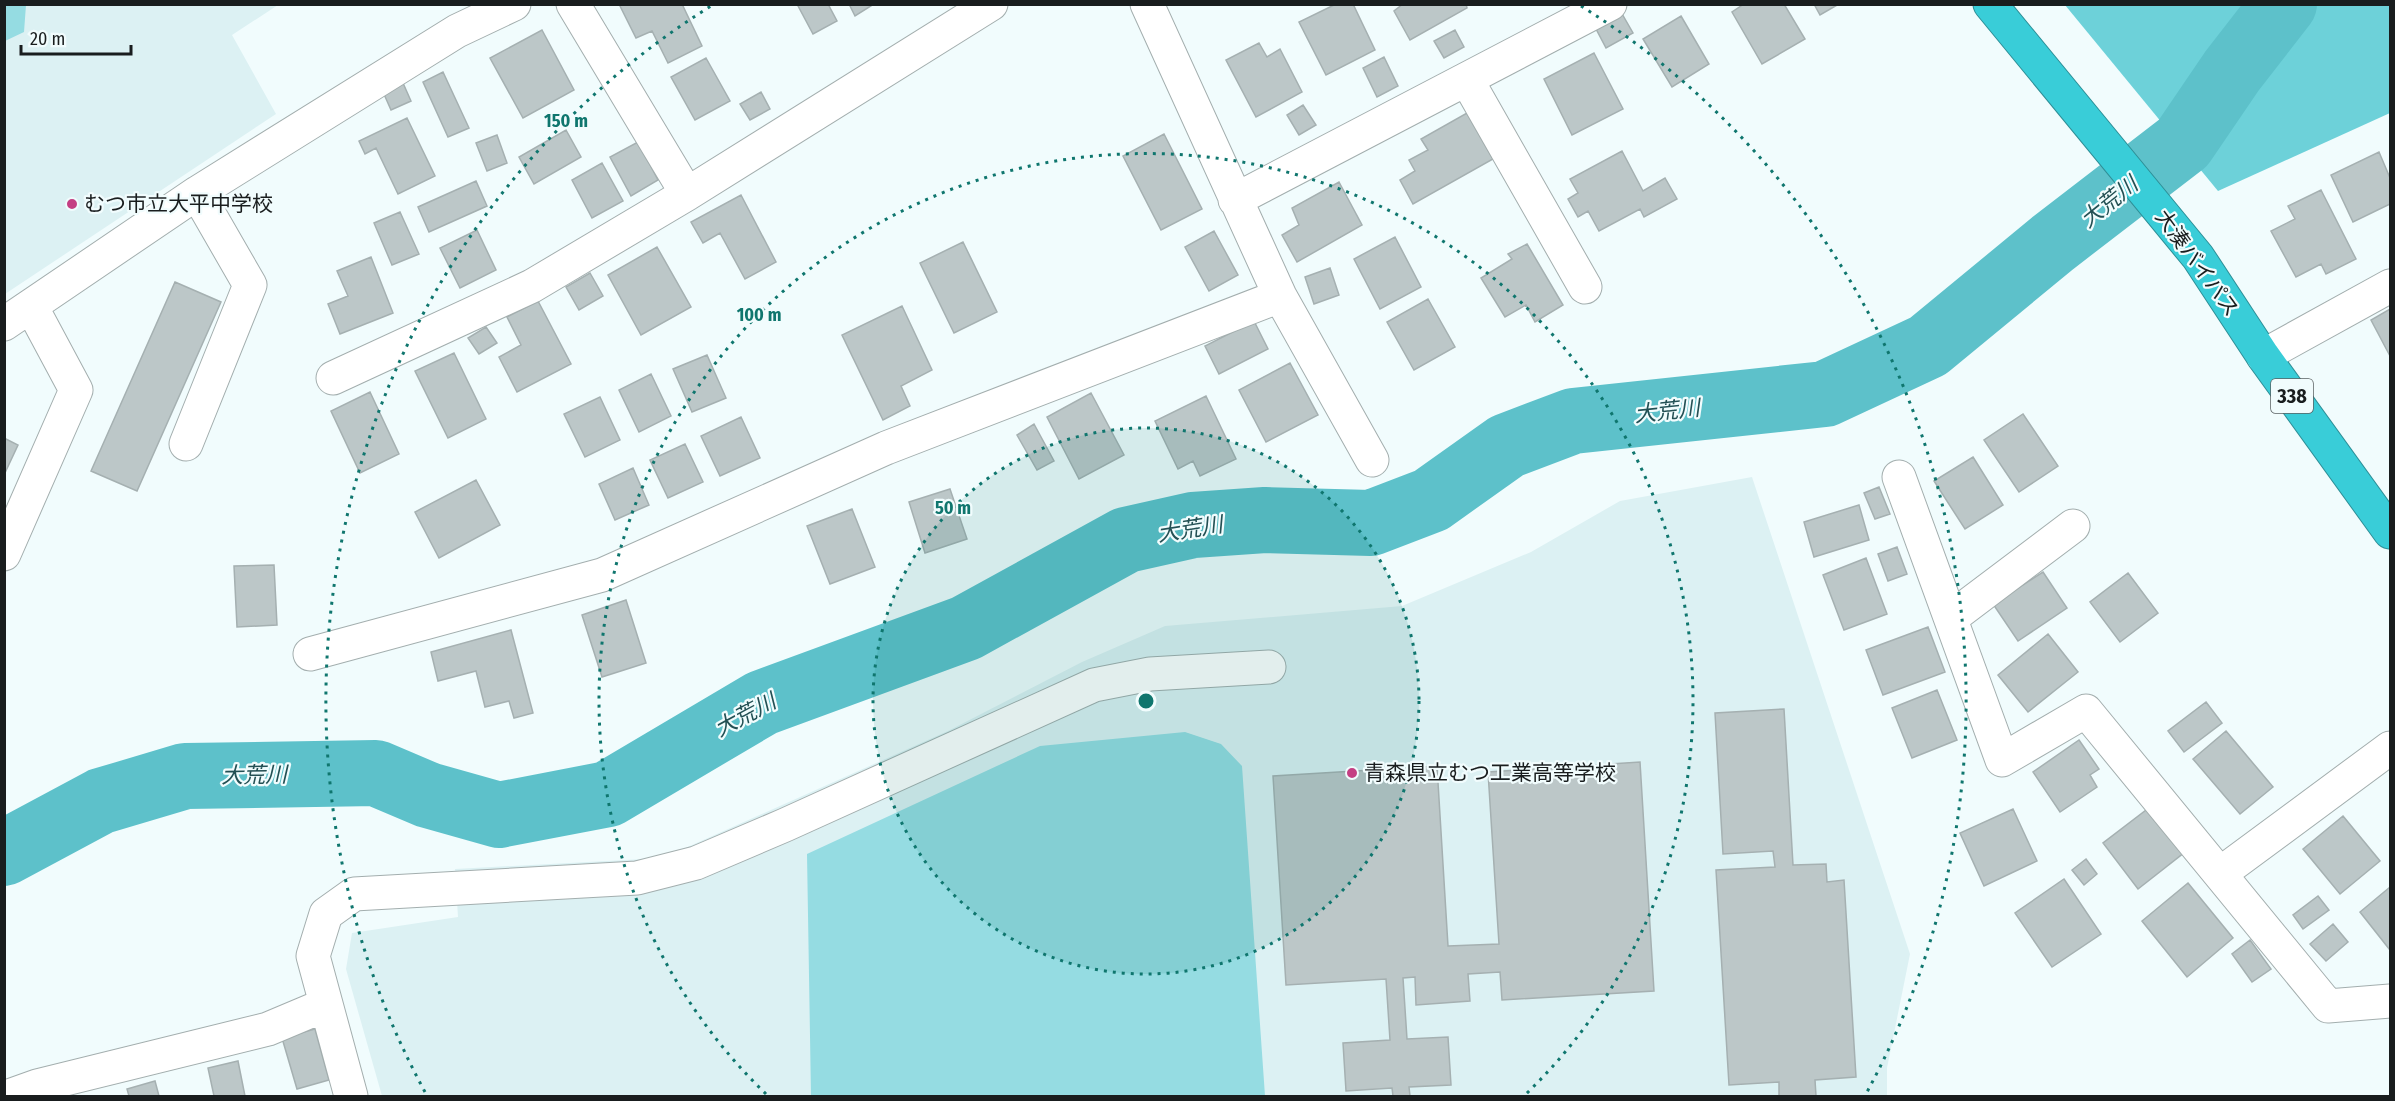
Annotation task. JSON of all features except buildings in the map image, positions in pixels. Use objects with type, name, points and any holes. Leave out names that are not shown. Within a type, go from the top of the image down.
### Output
[{"type":"highway","name":"大湊バイパス","points":[[1990,4],[2198,257],[2263,356],[2391,531]]},
{"type":"street","points":[[4,324],[452,17],[514,4]]},
{"type":"street","points":[[573,4],[687,194]]},
{"type":"street","points":[[333,378],[532,286],[687,194],[991,4]]},
{"type":"street","points":[[1147,4],[1280,296],[1372,460]]},
{"type":"street","points":[[1235,200],[1467,81],[1610,4]]},
{"type":"street","points":[[1467,81],[1585,287]]},
{"type":"street","points":[[186,444],[250,285],[197,193]]},
{"type":"street","points":[[2263,356],[2391,286]]},
{"type":"street","points":[[310,654],[602,575],[886,448],[1280,296]]},
{"type":"street","points":[[4,554],[76,390],[31,306]]},
{"type":"street","points":[[1899,477],[2002,760],[2086,711],[2328,1006],[2391,1001]]},
{"type":"street","points":[[1951,618],[2073,526]]},
{"type":"street","points":[[351,1096],[312,956],[326,914],[354,894],[637,878],[696,863],[765,834],[1094,685],[1150,674],[1269,667]]},
{"type":"street","points":[[2221,873],[2391,748]]},
{"type":"street","points":[[9,1096],[38,1086],[268,1029],[325,1005]]},
{"type":"shaded area","points":[[4,5],[26,5],[24,32],[5,41]]},
{"type":"shaded area","name":"むつ市立大平中学校","points":[[5,5],[278,5],[232,35],[276,114],[5,294]]},
{"type":"shaded area","points":[[2065,5],[2390,5],[2390,113],[2218,191]]},
{"type":"shaded area","name":"青森県立むつ工業高等学校","points":[[1752,477],[1910,954],[1887,1068],[1887,1096],[382,1096],[346,969],[352,933],[458,917],[455,869],[663,858],[948,731],[1082,662],[1165,626],[1402,606],[1531,552],[1620,501]]},
{"type":"shaded area","points":[[1185,732],[1221,744],[1242,766],[1265,1096],[811,1096],[807,854],[1040,746]]},
{"type":"waterway","name":"大荒川","points":[[4,853],[101,801],[185,776],[376,773],[428,795],[499,815],[608,794],[762,703],[966,628],[1126,540],[1193,525],[1265,520],[1371,523],[1431,500],[1507,446],[1573,421],[1825,394],[1928,346],[2053,243],[2183,143],[2232,71],[2284,4]]},
{"type":"place","name":"むつ市立大平中学校","points":[[72,204]]},
{"type":"place","name":"青森県立むつ工業高等学校","points":[[1352,773]]}]
